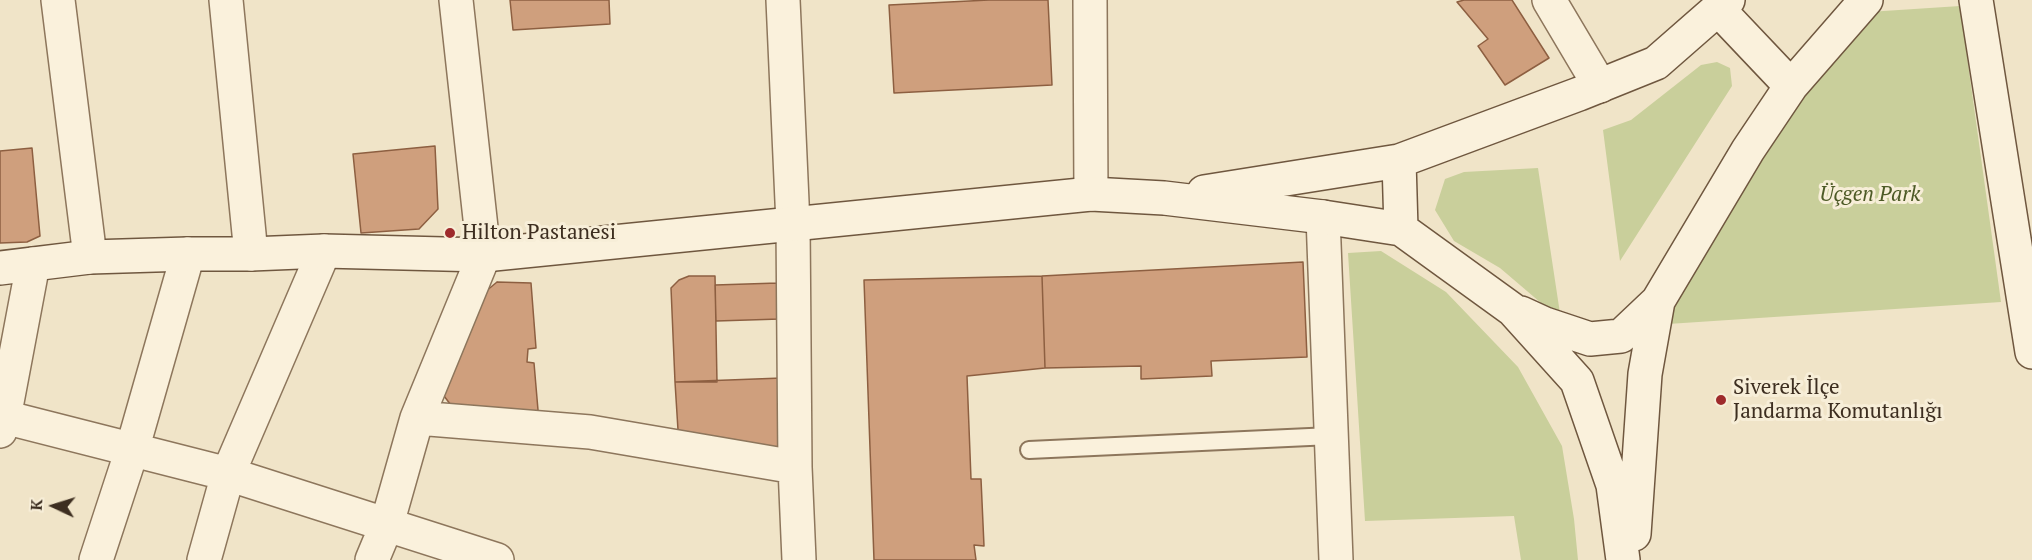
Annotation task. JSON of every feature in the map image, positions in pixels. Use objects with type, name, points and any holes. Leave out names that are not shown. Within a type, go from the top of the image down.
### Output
[{"type":"street","points":[[58,0],[90,257]]},
{"type":"street","points":[[226,0],[251,254]]},
{"type":"street","points":[[372,560],[387,524],[417,418],[484,255],[456,0]]},
{"type":"street","points":[[783,0],[793,224],[798,560]]},
{"type":"street","points":[[1090,0],[1091,194]]},
{"type":"street","points":[[1549,0],[1600,86]]},
{"type":"street","points":[[0,267],[90,257],[188,254],[324,251],[484,255],[1091,194],[1164,198],[1401,229],[1514,310],[1545,324],[1590,339],[1621,336],[1658,301],[1748,150],[1791,86],[1866,0]]},
{"type":"street","points":[[1976,0],[2032,352]]},
{"type":"street","points":[[1164,198],[1399,161],[1656,63],[1723,5],[1791,86]]},
{"type":"street","points":[[1399,161],[1401,229]]},
{"type":"street","points":[[1323,217],[1336,560]]},
{"type":"street","points":[[204,560],[228,474],[324,251]]},
{"type":"street","points":[[96,560],[132,450],[188,254]]},
{"type":"street","points":[[33,264],[1,422],[132,450],[228,474],[497,560]]},
{"type":"street","points":[[1633,560],[1645,374],[1658,301]]},
{"type":"street","points":[[1514,310],[1577,381],[1613,485],[1623,560]]},
{"type":"street","points":[[417,418],[590,432],[795,467]]},
{"type":"lane","points":[[1029,450],[1331,436]]},
{"type":"green space","name":"Üçgen Park","points":[[1960,6],[2001,302],[1668,324],[1673,286],[1853,13]]},
{"type":"green space","points":[[1717,62],[1730,68],[1732,86],[1620,261],[1603,130],[1631,120],[1701,65]]},
{"type":"green space","points":[[1538,168],[1561,320],[1500,268],[1454,241],[1435,210],[1445,179],[1464,172]]},
{"type":"green space","points":[[1381,251],[1446,292],[1518,367],[1562,446],[1578,560],[1521,560],[1514,516],[1365,521],[1348,253]]},
{"type":"building","points":[[510,0],[609,0],[610,24],[513,30]]},
{"type":"building","points":[[989,0],[1048,0],[1052,85],[894,93],[889,5]]},
{"type":"building","points":[[1512,0],[1549,58],[1505,85],[1478,46],[1488,39],[1457,2]]},
{"type":"building","points":[[435,146],[438,209],[419,229],[361,233],[353,154]]},
{"type":"building","points":[[32,148],[40,236],[27,242],[0,243],[0,151]]},
{"type":"building","points":[[1303,262],[1307,357],[1211,361],[1212,376],[1141,379],[1141,366],[1045,368],[1042,276]]},
{"type":"building","points":[[689,276],[715,276],[717,382],[675,382],[671,288],[679,280]]},
{"type":"building","points":[[1042,276],[1045,368],[967,376],[971,479],[981,479],[984,546],[974,545],[976,560],[874,560],[864,280]]},
{"type":"building","points":[[497,282],[531,283],[536,348],[528,349],[527,362],[534,363],[538,410],[527,420],[457,413],[444,396],[479,297]]},
{"type":"building","points":[[778,283],[780,319],[716,321],[715,285]]},
{"type":"building","points":[[782,378],[782,445],[772,452],[678,430],[675,382]]},
{"type":"place","name":"Hilton Pastanesi","points":[[450,233]]},
{"type":"place","name":"Siverek İlçe Jandarma Komutanlığı","points":[[1721,400]]}]
